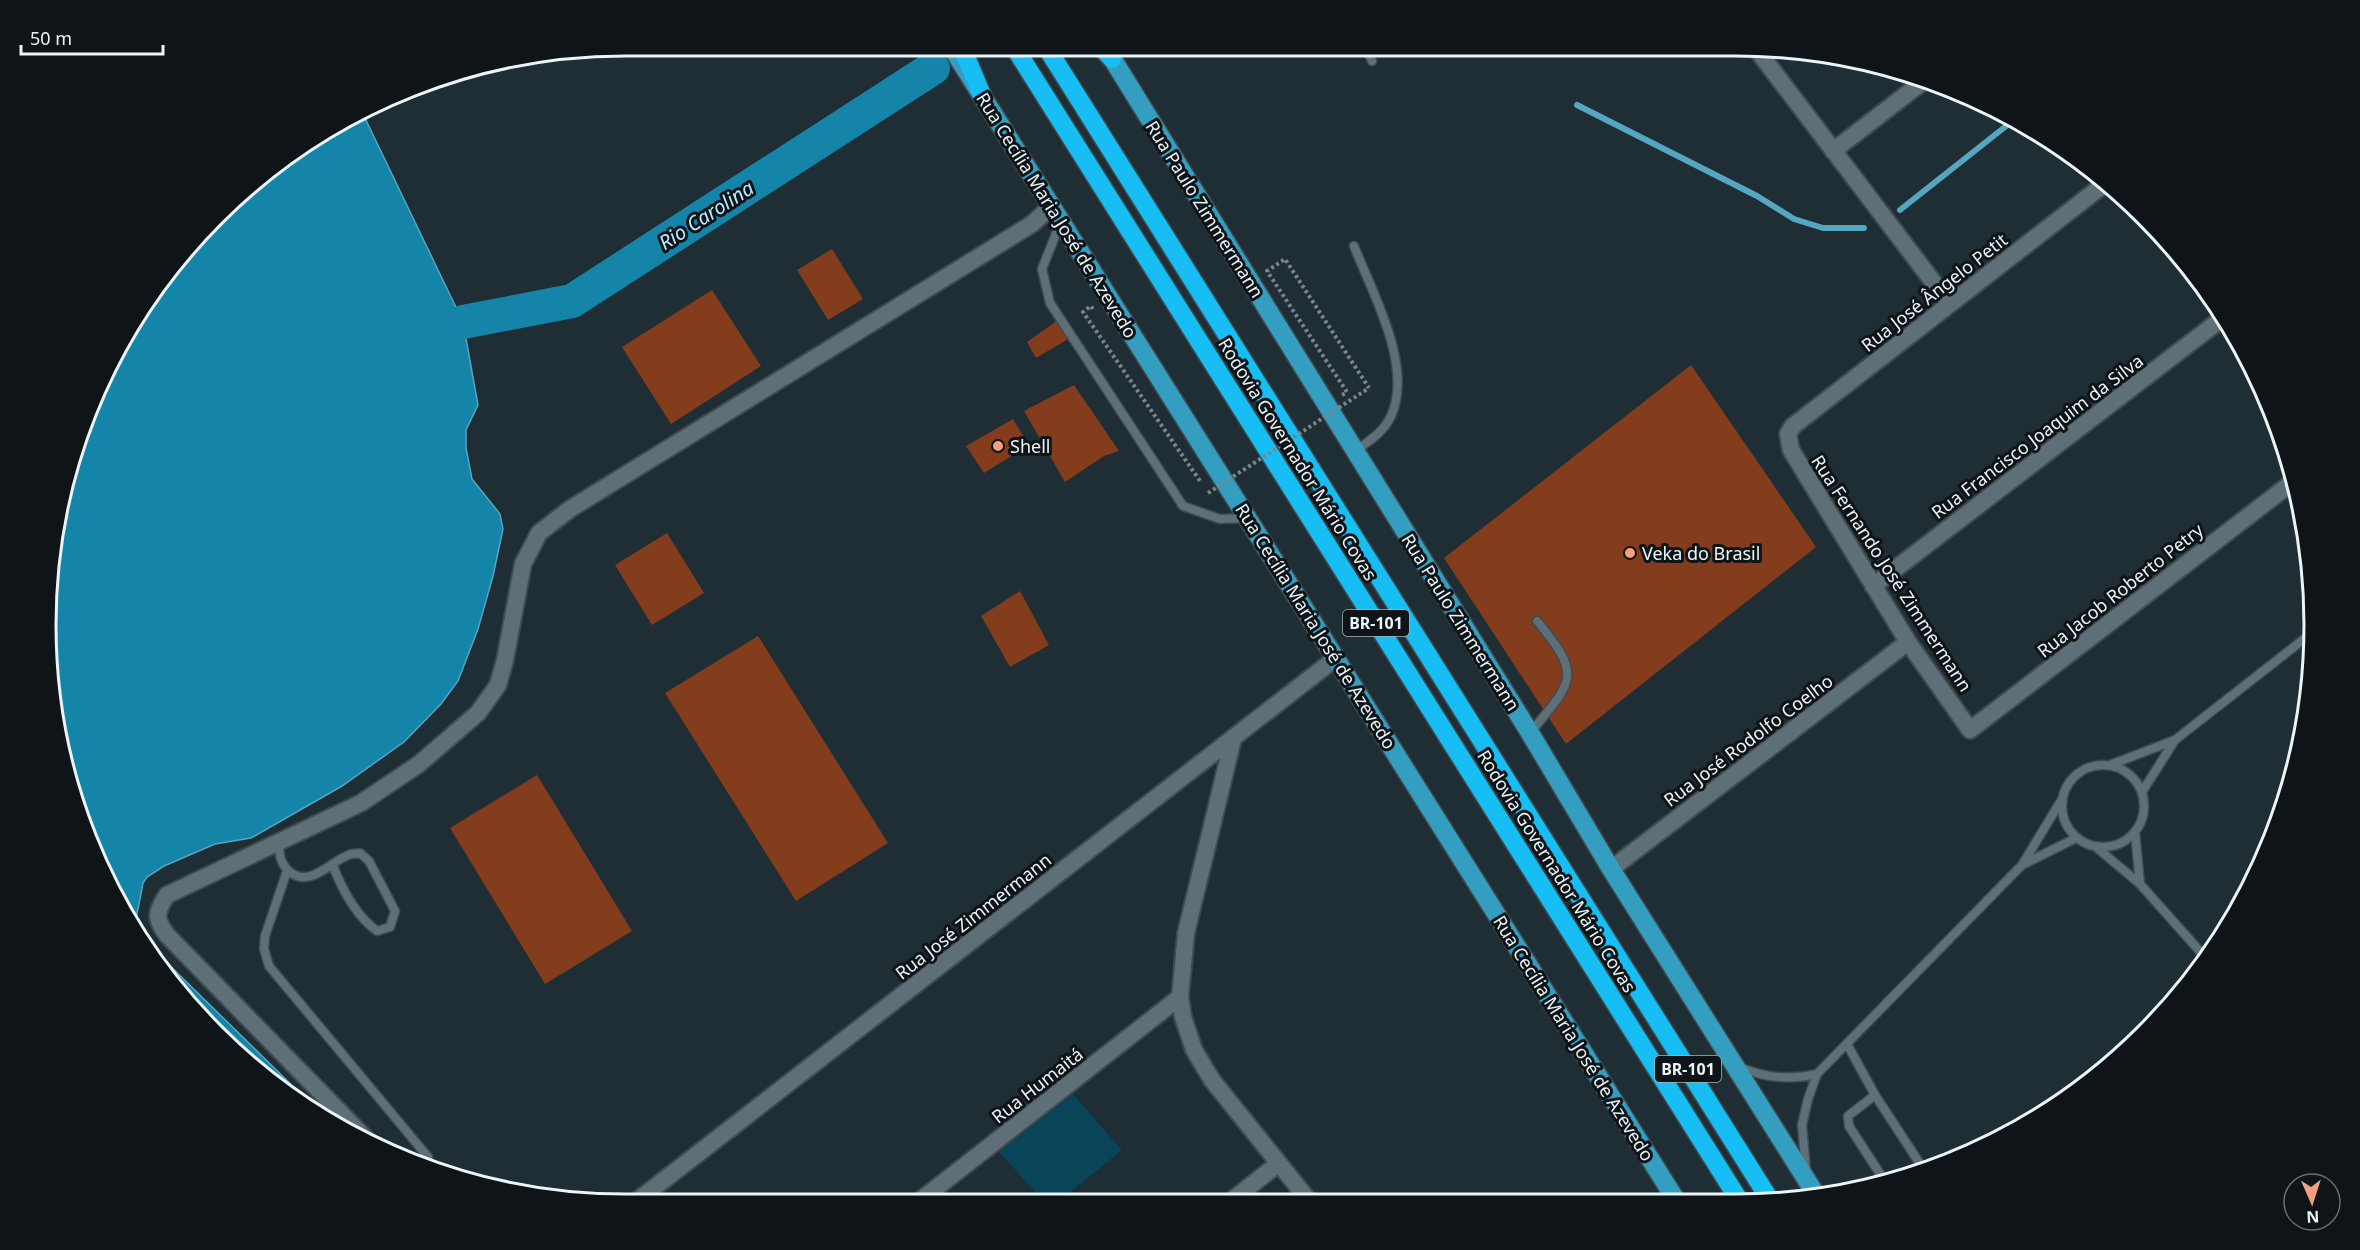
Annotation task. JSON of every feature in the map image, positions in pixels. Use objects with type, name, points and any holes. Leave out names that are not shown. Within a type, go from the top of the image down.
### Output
[{"type":"highway","points":[[960,56],[982,95]]},
{"type":"highway","name":"Rodovia Governador Mário Covas","points":[[1020,56],[1735,1194]]},
{"type":"highway","name":"Rodovia Governador Mário Covas","points":[[1052,56],[1766,1193]]},
{"type":"main road","name":"Rua Paulo Zimmermann","points":[[1109,56],[1530,733],[1611,869],[1812,1189]]},
{"type":"main road","name":"Rua Cecília Maria José de Azevedo","points":[[982,95],[1672,1194]]},
{"type":"street","points":[[1762,57],[1950,304]]},
{"type":"street","points":[[1833,151],[1917,86]]},
{"type":"street","name":"Rua José Ângelo Petit","points":[[1788,434],[1793,426],[2099,188]]},
{"type":"street","points":[[352,1125],[166,935],[158,924],[157,910],[167,895],[361,803],[419,764],[478,713],[498,685],[523,564],[539,533],[570,509],[1032,224],[1056,213]]},
{"type":"street","name":"Rua Francisco Joaquim da Silva","points":[[1873,586],[2217,322]]},
{"type":"street","name":"Rua Fernando José Zimmermann","points":[[1788,434],[1791,450],[1873,586],[1908,642],[1970,730]]},
{"type":"street","name":"Rua Jacob Roberto Petry","points":[[1970,730],[2287,486]]},
{"type":"street","name":"Rua José Rodolfo Coelho","points":[[1611,869],[1908,642]]},
{"type":"street","name":"Rua José Zimmermann","points":[[646,1194],[1336,658]]},
{"type":"street","points":[[1233,739],[1188,923],[1183,951],[1180,997],[1187,1033],[1203,1067],[1304,1194]]},
{"type":"street","name":"Rua Humaitá","points":[[928,1194],[1180,997]]},
{"type":"street","points":[[1240,1194],[1279,1163]]},
{"type":"lane","points":[[1370,56],[1372,61]]},
{"type":"lane","points":[[1056,213],[1042,268],[1050,303],[1183,506],[1220,519],[1248,518]]},
{"type":"lane","points":[[1354,246],[1389,335],[1399,376],[1397,399],[1391,417],[1380,433],[1355,451]]},
{"type":"lane","points":[[1530,733],[1556,701],[1566,684],[1568,670],[1559,648],[1537,621]]},
{"type":"lane","points":[[1807,1181],[1802,1125],[1817,1074],[2022,865],[2071,780],[2088,768],[2110,765],[2175,740],[2304,639]]},
{"type":"lane","points":[[2142,792],[2175,740]]},
{"type":"lane","points":[[2096,847],[2117,845],[2135,832],[2144,813],[2142,792],[2129,775],[2110,765]]},
{"type":"lane","points":[[2062,799],[2064,820],[2076,838],[2096,847],[2140,884],[2201,952]]},
{"type":"lane","points":[[2135,832],[2140,884]]},
{"type":"lane","points":[[2022,865],[2076,838]]},
{"type":"lane","points":[[279,842],[281,862],[295,876],[304,877],[333,866],[350,854],[360,853],[369,861],[395,910],[390,927],[377,931],[365,922],[338,879],[333,866]]},
{"type":"lane","points":[[287,870],[265,936],[264,949],[269,966],[428,1156]]},
{"type":"lane","points":[[1847,1044],[1875,1095],[1920,1163]]},
{"type":"lane","points":[[1735,1065],[1755,1074],[1775,1078],[1797,1078],[1817,1074]]},
{"type":"lane","points":[[1875,1095],[1848,1116],[1848,1120],[1849,1126],[1881,1175]]},
{"type":"path","points":[[1208,493],[1369,388],[1285,259],[1267,271],[1347,392],[1327,405]]},
{"type":"shaded area","points":[[365,118],[463,322],[478,405],[466,430],[466,448],[472,479],[500,514],[503,529],[478,629],[458,681],[441,704],[404,742],[342,786],[251,838],[215,844],[164,866],[147,877],[143,883],[136,917],[114,877],[99,843],[86,808],[66,736],[57,662],[57,588],[66,514],[75,478],[99,407],[114,373],[151,309],[173,278],[222,222],[278,173],[309,151]]},
{"type":"shaded area","points":[[165,961],[298,1091],[278,1077],[222,1028]]},
{"type":"shaded area","points":[[1073,1094],[1122,1150],[1068,1194],[1037,1194],[999,1152]]},
{"type":"building","points":[[832,249],[863,299],[828,320],[797,270]]},
{"type":"building","points":[[712,290],[761,366],[671,424],[622,347]]},
{"type":"building","points":[[1058,320],[1070,338],[1036,358],[1027,342]]},
{"type":"building","name":"Veka do Brasil","points":[[1691,365],[1816,547],[1566,744],[1444,558]]},
{"type":"building","points":[[1074,385],[1119,451],[1104,456],[1065,482],[1024,411]]},
{"type":"building","name":"Shell","points":[[1013,419],[1029,445],[984,473],[966,446]]},
{"type":"building","points":[[667,533],[704,593],[652,625],[615,565]]},
{"type":"building","points":[[1020,591],[1049,645],[1010,667],[981,616]]},
{"type":"building","points":[[758,636],[888,843],[796,901],[665,693]]},
{"type":"building","points":[[537,775],[632,931],[545,984],[450,828]]},
{"type":"waterway","name":"Rio Carolina","points":[[463,322],[572,301],[933,68]]},
{"type":"waterway","points":[[1577,105],[1757,196],[1794,219],[1823,228],[1864,228]]},
{"type":"waterway","points":[[1900,210],[2007,125]]},
{"type":"place","name":"Shell","points":[[998,446]]},
{"type":"place","name":"Veka do Brasil","points":[[1630,553]]}]
